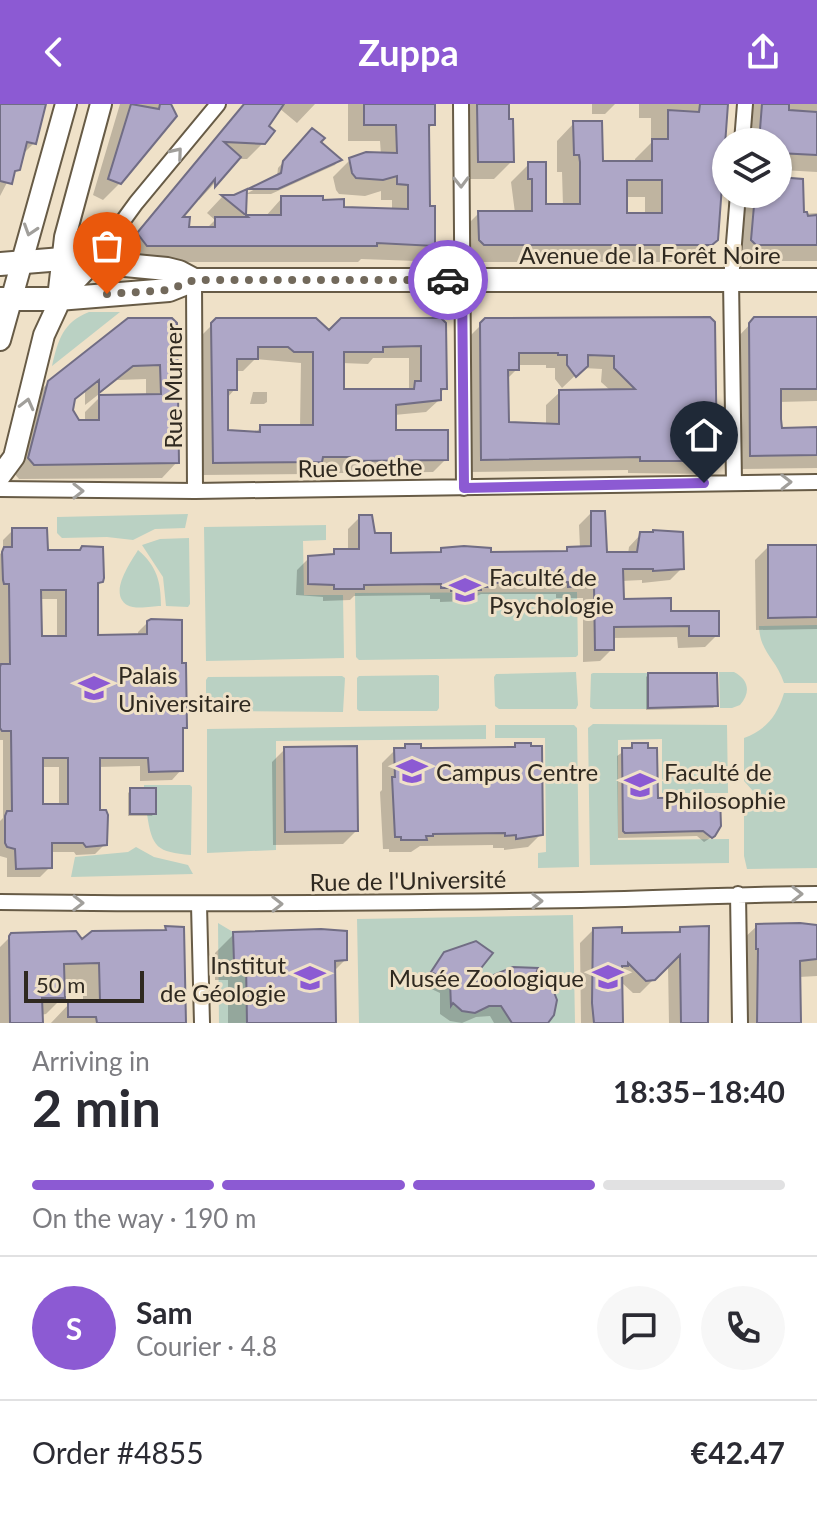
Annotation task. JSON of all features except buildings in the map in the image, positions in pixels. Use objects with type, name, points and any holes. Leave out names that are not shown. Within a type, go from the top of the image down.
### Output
[{"type":"main road","points":[[0,340],[11,263],[66,104]]},
{"type":"main road","points":[[0,476],[14,457],[44,335],[57,307],[65,237],[101,104]]},
{"type":"main road","name":"Avenue de la Forêt Noire","points":[[11,263],[62,259],[167,269],[194,280]]},
{"type":"main road","points":[[58,299],[93,262]]},
{"type":"main road","name":"Avenue de la Forêt Noire","points":[[6,300],[169,290],[194,280],[817,280]]},
{"type":"street","points":[[93,262],[136,203],[218,104]]},
{"type":"street","points":[[461,104],[464,488]]},
{"type":"street","points":[[743,128],[745,104]]},
{"type":"street","points":[[734,483],[731,280],[737,208]]},
{"type":"street","name":"Rue Murner","points":[[194,280],[195,491]]},
{"type":"street","name":"Rue Goethe","points":[[0,489],[195,491],[817,482]]},
{"type":"street","points":[[738,894],[740,1023]]},
{"type":"street","name":"Rue de l'Université","points":[[0,902],[199,905],[817,894]]},
{"type":"street","points":[[199,905],[202,1023]]},
{"type":"green space","points":[[89,312],[120,312],[52,366],[67,327]]},
{"type":"green space","points":[[188,514],[185,528],[155,529],[133,540],[62,538],[57,533],[57,517]]},
{"type":"green space","points":[[326,525],[326,540],[303,541],[304,595],[343,595],[344,658],[206,661],[204,527]]},
{"type":"green space","points":[[189,538],[190,604],[188,607],[166,606],[163,577],[142,545],[160,539]]},
{"type":"green space","points":[[138,550],[157,575],[161,606],[135,607],[122,600],[120,585]]},
{"type":"green space","points":[[577,592],[576,657],[359,660],[356,657],[355,593]]},
{"type":"green space","points":[[817,625],[817,683],[784,683],[762,643],[759,626]]},
{"type":"green space","points":[[576,672],[576,709],[499,709],[495,706],[496,674]]},
{"type":"green space","points":[[719,672],[734,672],[745,683],[746,695],[740,705],[720,708]]},
{"type":"green space","points":[[593,673],[648,673],[648,709],[593,709],[590,707]]},
{"type":"green space","points":[[437,675],[437,711],[357,709],[359,676]]},
{"type":"green space","points":[[208,677],[345,678],[343,712],[206,711]]},
{"type":"green space","points":[[784,693],[817,693],[817,868],[747,869],[744,808],[752,800],[753,791],[744,781],[744,738],[770,721]]},
{"type":"green space","points":[[593,724],[727,725],[728,793],[662,793],[662,739],[618,740],[618,840],[729,839],[729,863],[590,865],[588,728]]},
{"type":"green space","points":[[486,725],[486,739],[276,741],[276,850],[207,853],[207,729]]},
{"type":"green space","points":[[495,725],[574,725],[577,728],[579,867],[538,868],[538,853],[546,852],[545,738],[495,738]]},
{"type":"green space","points":[[144,785],[192,787],[191,855],[163,850],[154,841],[147,814],[156,814],[156,788],[144,788]]},
{"type":"green space","points":[[136,847],[154,857],[188,865],[193,874],[71,877],[75,857],[128,852]]},
{"type":"green space","points":[[573,915],[575,1023],[359,1023],[357,919]]},
{"type":"green space","points":[[218,923],[233,932],[234,961],[246,962],[247,1023],[219,1023]]},
{"type":"way so far","points":[[107,294],[169,290],[194,280],[448,280]]},
{"type":"place","name":"Faculté de Psychologie","points":[[465,590]]},
{"type":"place","name":"Palais Universitaire","points":[[94,688]]},
{"type":"place","name":"Campus Centre","points":[[412,771]]},
{"type":"place","name":"Faculté de Philosophie","points":[[640,785]]},
{"type":"place","name":"Musée Zoologique","points":[[608,977]]},
{"type":"place","name":"Institut de Géologie","points":[[310,978]]},
{"type":"route","points":[[448,280],[462,280],[464,488],[704,483]]}]
